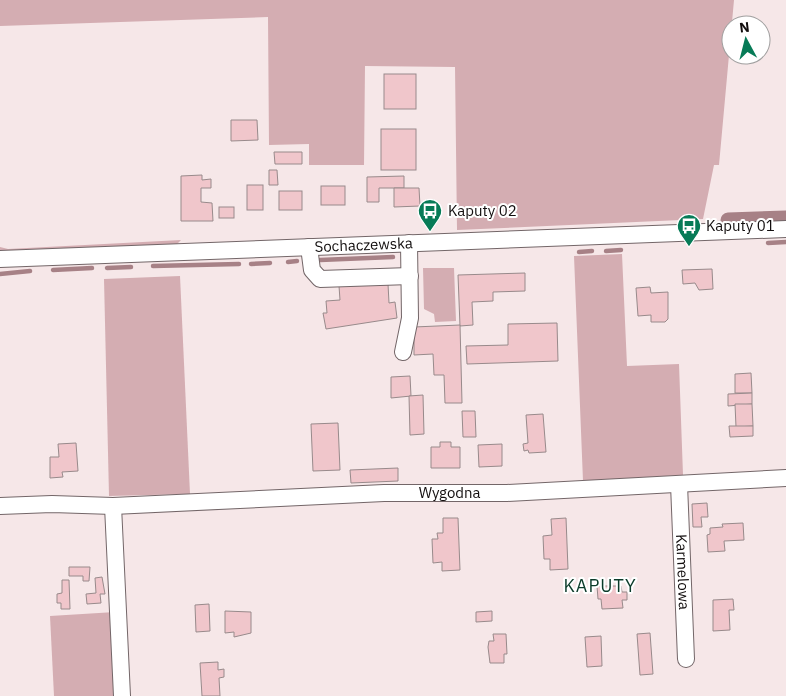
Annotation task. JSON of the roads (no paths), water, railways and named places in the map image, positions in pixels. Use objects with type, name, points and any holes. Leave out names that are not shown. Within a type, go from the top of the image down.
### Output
[{"type":"street","name":"Sochaczewska","points":[[0,259],[786,229]]},
{"type":"street","points":[[403,352],[410,318],[409,243]]},
{"type":"street","points":[[309,247],[312,270],[320,278],[410,276]]},
{"type":"street","name":"Wygodna","points":[[0,506],[52,504],[113,506],[384,493],[507,493],[786,478]]},
{"type":"street","name":"Karmelowa","points":[[679,484],[686,659]]},
{"type":"street","points":[[113,506],[122,696]]},
{"type":"waterway","points":[[728,220],[786,218]]},
{"type":"waterway","points":[[768,243],[786,242]]},
{"type":"waterway","points":[[606,251],[621,250]]},
{"type":"waterway","points":[[579,252],[592,251]]},
{"type":"waterway","points":[[320,260],[393,257]]},
{"type":"waterway","points":[[288,262],[297,261]]},
{"type":"waterway","points":[[251,264],[270,263]]},
{"type":"waterway","points":[[153,266],[239,264]]},
{"type":"waterway","points":[[107,268],[131,267]]},
{"type":"waterway","points":[[53,270],[92,268]]},
{"type":"waterway","points":[[0,274],[30,271]]},
{"type":"place","name":"Kaputy 02","points":[[430,232]]},
{"type":"place","name":"Kaputy 01","points":[[689,247]]},
{"type":"district","name":"KAPUTY","points":[[600,586]]}]
